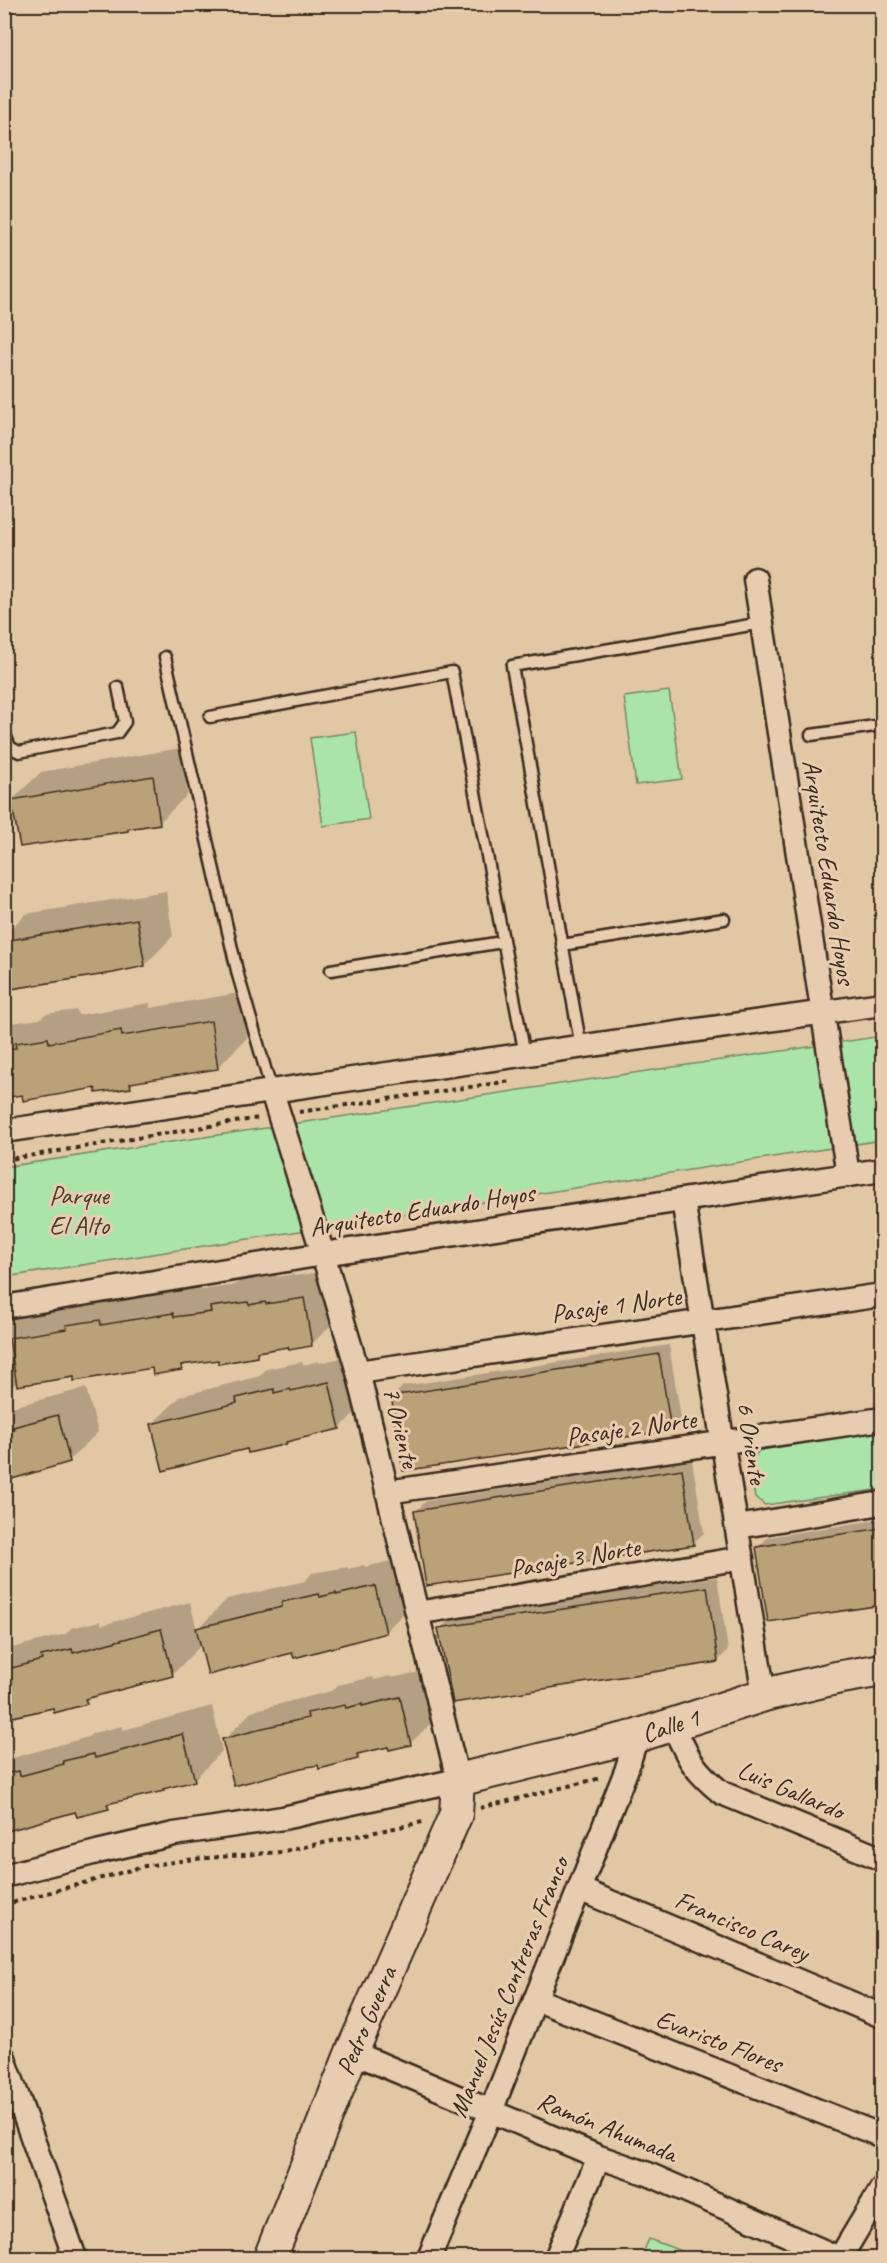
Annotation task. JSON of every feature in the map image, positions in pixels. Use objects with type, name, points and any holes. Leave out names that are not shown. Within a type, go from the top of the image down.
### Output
[{"type":"street","name":"Arquitecto Eduardo Hoyos","points":[[755,579],[848,1175]]},
{"type":"street","points":[[4,1131],[882,1004]]},
{"type":"street","name":"7 Oriente","points":[[272,1092],[358,1372],[458,1780]]},
{"type":"street","name":"Arquitecto Eduardo Hoyos","points":[[4,1307],[323,1254],[882,1170]]},
{"type":"street","name":"6 Oriente","points":[[684,1200],[764,1695]]},
{"type":"street","name":"Pasaje 1 Norte","points":[[358,1372],[882,1295]]},
{"type":"street","name":"Pasaje 2 Norte","points":[[387,1492],[882,1419]]},
{"type":"street","points":[[737,1527],[882,1503]]},
{"type":"street","name":"Pasaje 3 Norte","points":[[417,1613],[742,1558]]},
{"type":"street","name":"Calle 1","points":[[458,1780],[637,1736],[764,1695],[882,1670]]},
{"type":"street","name":"Luis Gallardo","points":[[673,1724],[687,1757],[702,1777],[722,1793],[882,1859]]},
{"type":"street","name":"Manuel Jesús Contreras Franco","points":[[429,2259],[491,2111],[626,1771],[637,1736]]},
{"type":"street","points":[[4,1876],[174,1834],[283,1818],[458,1780]]},
{"type":"street","name":"Pedro Guerra","points":[[270,2259],[352,2052],[456,1814],[458,1780]]},
{"type":"street","name":"Francisco Carey","points":[[579,1889],[882,2016]]},
{"type":"street","name":"Evaristo Flores","points":[[535,1999],[882,2136]]},
{"type":"street","name":"Ramón Ahumada","points":[[352,2052],[599,2157],[648,2174],[840,2259]]},
{"type":"street","points":[[4,2058],[75,2259]]},
{"type":"street","points":[[556,2259],[599,2157]]},
{"type":"street","points":[[840,2259],[882,2188]]},
{"type":"lane","points":[[581,1047],[512,666],[762,622]]},
{"type":"lane","points":[[165,657],[238,975],[272,1092]]},
{"type":"lane","points":[[210,717],[452,672],[525,1055]]},
{"type":"lane","points":[[4,732],[10,747],[19,752],[117,733],[125,722],[118,687]]},
{"type":"lane","points":[[812,735],[882,725]]},
{"type":"lane","points":[[562,945],[724,919]]},
{"type":"lane","points":[[331,970],[502,942]]},
{"type":"path","points":[[4,1160],[278,1115],[523,1079]]},
{"type":"path","points":[[4,1905],[145,1866],[195,1859],[280,1852],[396,1829],[626,1771]]},
{"type":"green space","points":[[669,691],[682,779],[636,785],[624,697]]},
{"type":"green space","points":[[356,732],[369,819],[323,826],[310,738]]},
{"type":"green space","name":"Parque El Alto","points":[[882,1036],[882,1140],[5,1277],[4,1167]]},
{"type":"green space","points":[[882,1430],[882,1489],[765,1505],[755,1497],[749,1466],[759,1450]]},
{"type":"green space","points":[[649,2239],[700,2258],[641,2258]]},
{"type":"building","points":[[153,776],[160,824],[20,847],[11,800]]},
{"type":"building","points":[[137,919],[145,966],[4,990],[4,941]]},
{"type":"building","points":[[211,1021],[218,1069],[130,1083],[131,1088],[96,1093],[95,1088],[23,1101],[22,1095],[9,1097],[4,1050],[16,1048],[15,1043],[48,1038],[49,1043],[121,1030],[122,1036]]},
{"type":"building","points":[[304,1298],[312,1346],[257,1352],[257,1357],[218,1364],[218,1360],[181,1365],[182,1370],[153,1375],[152,1368],[74,1381],[74,1377],[17,1386],[9,1338],[67,1329],[66,1325],[100,1320],[101,1325],[173,1313],[174,1317],[211,1312],[210,1307],[248,1302],[249,1305],[265,1302],[266,1304]]},
{"type":"building","points":[[659,1354],[671,1430],[403,1471],[391,1396]]},
{"type":"building","points":[[329,1382],[340,1429],[286,1442],[287,1444],[248,1453],[247,1449],[163,1471],[151,1424],[237,1403],[236,1398],[274,1389],[274,1393],[290,1389],[291,1391]]},
{"type":"building","points":[[58,1415],[70,1462],[12,1479],[4,1447],[4,1431]]},
{"type":"building","points":[[682,1469],[694,1545],[426,1586],[414,1511]]},
{"type":"building","points":[[882,1528],[882,1605],[768,1622],[756,1547]]},
{"type":"building","points":[[375,1586],[386,1633],[294,1658],[292,1653],[208,1675],[196,1628],[282,1607],[282,1602],[319,1594],[320,1597],[336,1593],[336,1595]]},
{"type":"building","points":[[707,1587],[718,1662],[453,1703],[438,1628]]},
{"type":"building","points":[[161,1629],[173,1676],[85,1699],[87,1704],[54,1713],[53,1708],[4,1719],[4,1670],[42,1660],[41,1656],[72,1649],[73,1653]]},
{"type":"building","points":[[400,1697],[411,1745],[389,1750],[388,1747],[357,1754],[358,1759],[319,1769],[318,1765],[301,1768],[234,1786],[222,1739],[308,1718],[307,1713],[345,1705],[346,1708],[362,1704],[362,1706]]},
{"type":"building","points":[[183,1734],[195,1781],[163,1789],[164,1791],[107,1804],[109,1809],[77,1817],[75,1812],[4,1832],[4,1774],[19,1771],[20,1776],[64,1764],[63,1761],[94,1754],[95,1758]]}]
